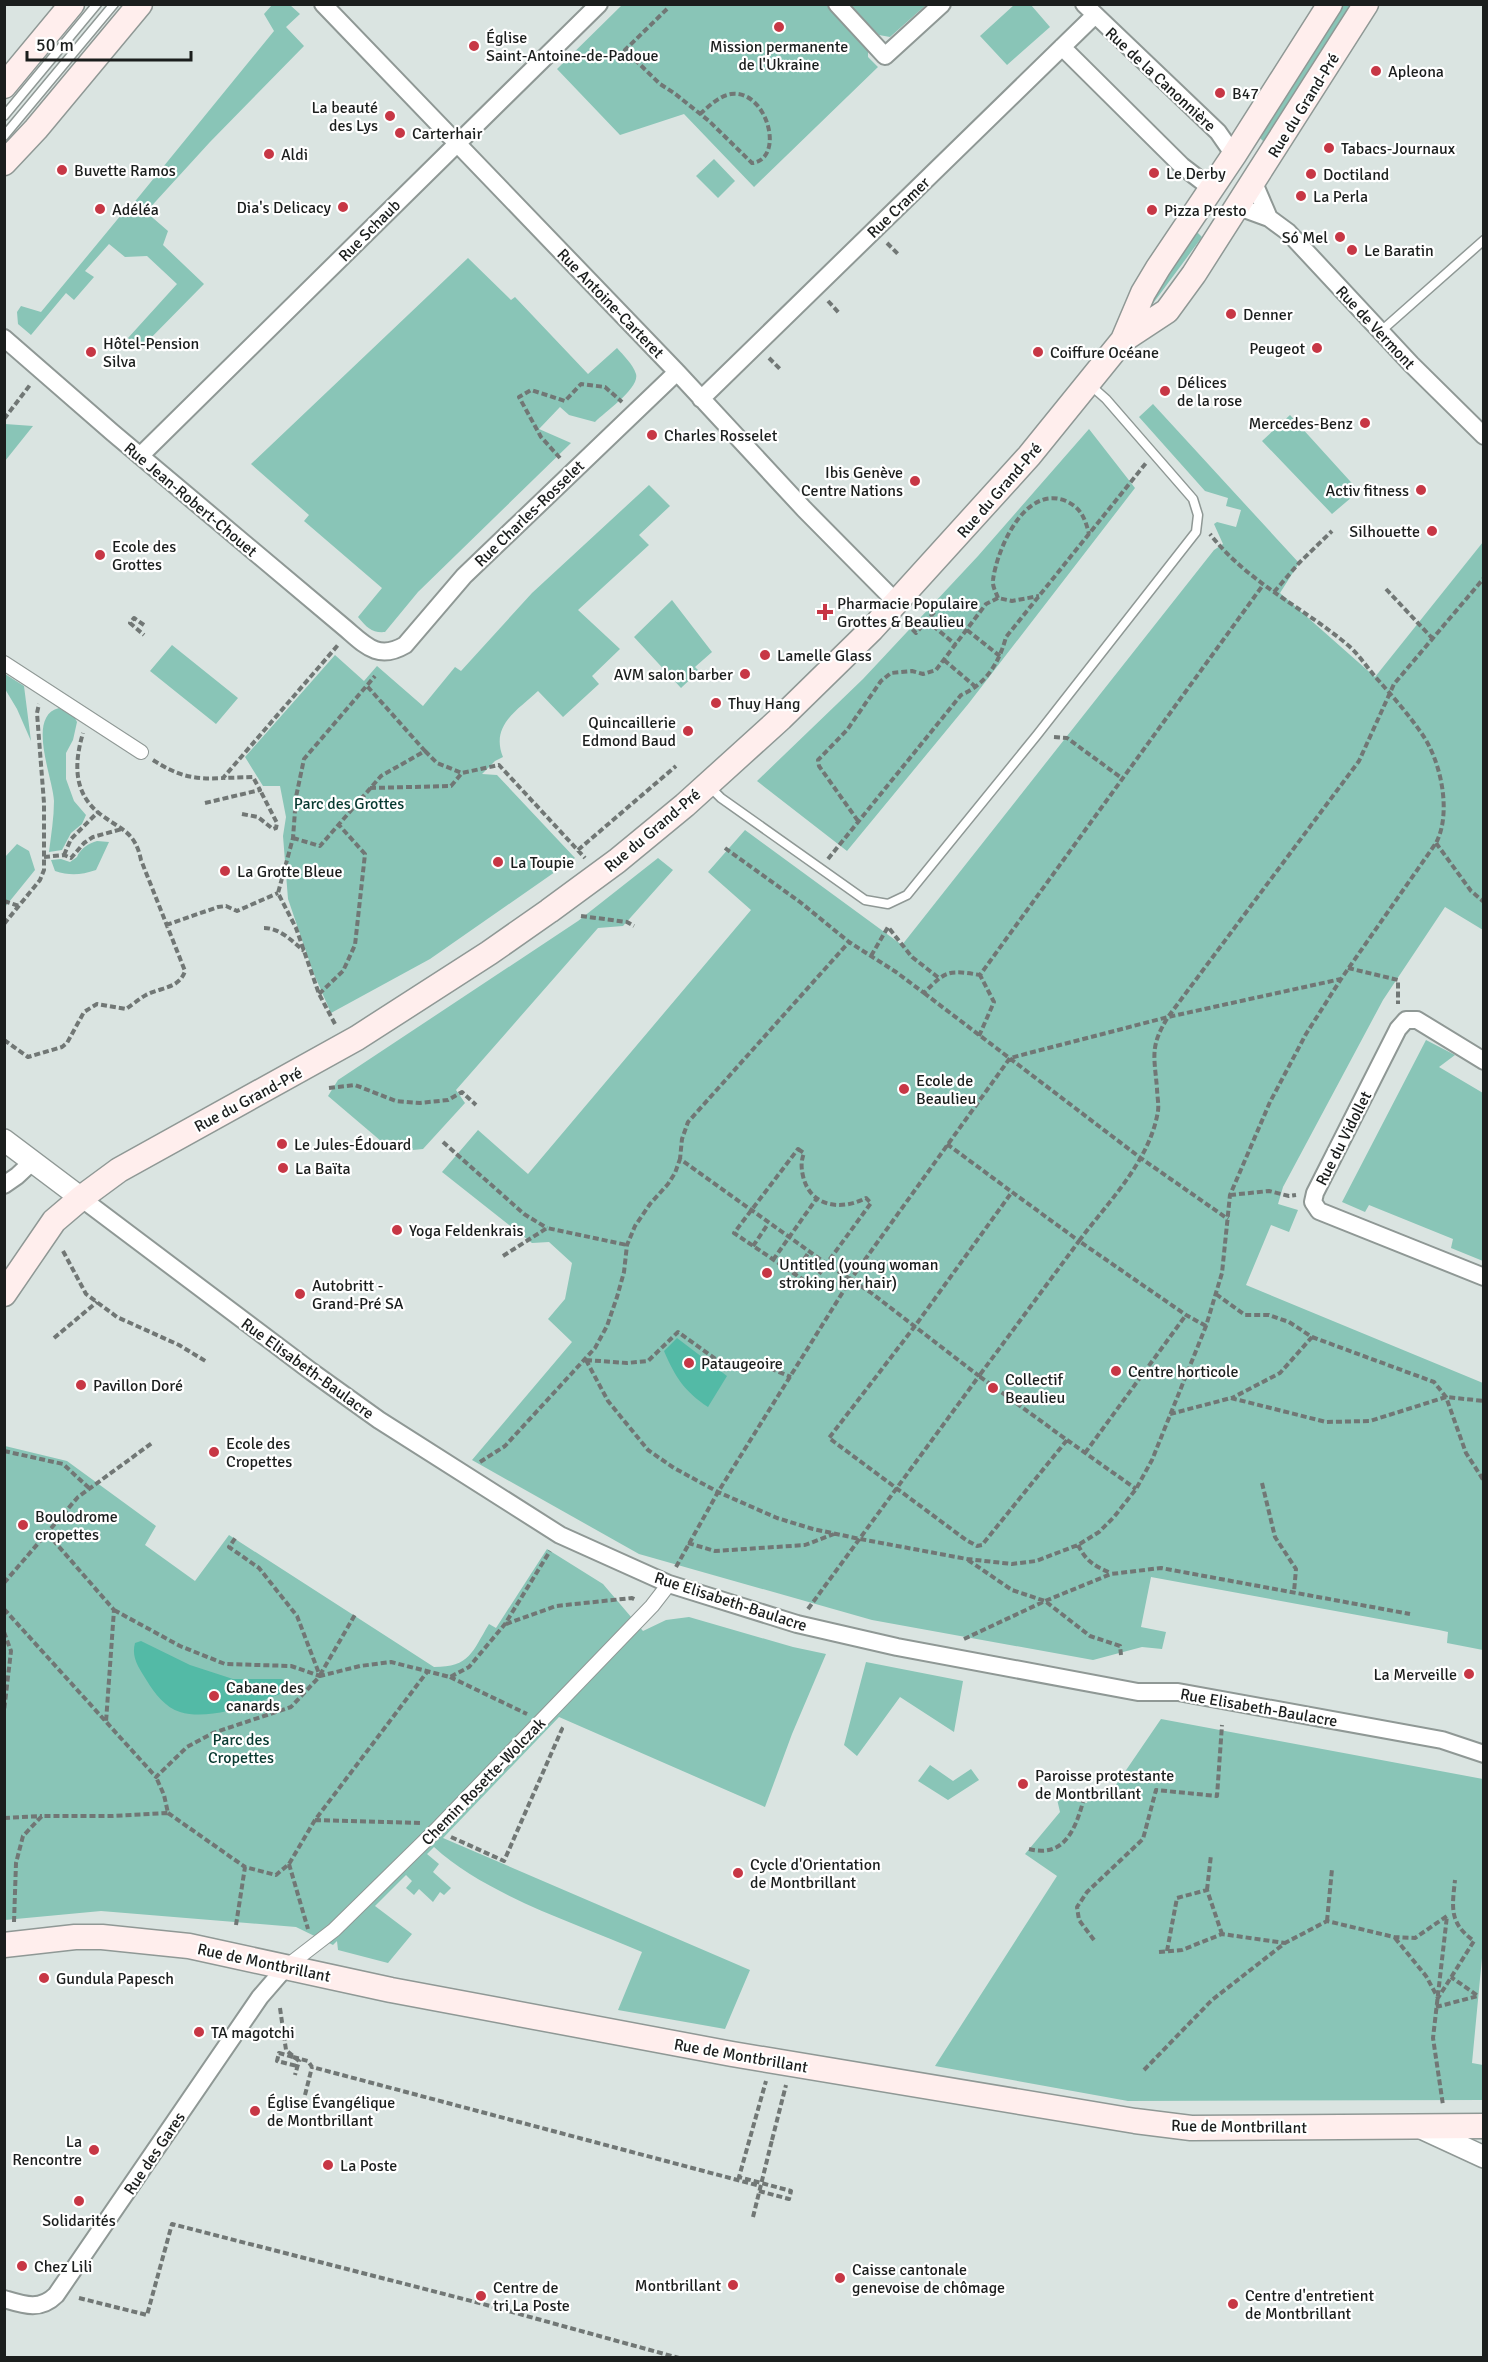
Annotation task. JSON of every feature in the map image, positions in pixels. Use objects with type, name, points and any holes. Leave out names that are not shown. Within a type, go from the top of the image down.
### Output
[{"type":"main road","points":[[4,86],[72,4]]},
{"type":"main road","points":[[4,163],[36,129],[140,4]]},
{"type":"main road","name":"Rue du Grand-Pré","points":[[4,1294],[54,1221],[81,1198],[119,1170],[357,1038],[489,954],[617,861],[901,613],[1124,340],[1143,293],[1330,4]]},
{"type":"main road","name":"Rue du Grand-Pré","points":[[1124,340],[1167,311],[1239,207],[1366,4]]},
{"type":"main road","points":[[1234,155],[1254,183]]},
{"type":"main road","points":[[1212,189],[1239,207]]},
{"type":"main road","name":"Rue de Montbrillant","points":[[4,1945],[75,1937],[125,1938],[199,1948],[391,1990],[732,2054],[1118,2119],[1191,2128],[1484,2126]]},
{"type":"street","name":"Rue Antoine-Carteret","points":[[323,4],[677,372],[901,613]]},
{"type":"street","name":"Rue Schaub","points":[[140,456],[598,4]]},
{"type":"street","points":[[837,4],[885,56],[942,4]]},
{"type":"street","name":"Rue de la Canonnière","points":[[1089,10],[1218,132],[1234,155]]},
{"type":"street","name":"Rue Cramer","points":[[702,399],[1062,47],[1089,10]]},
{"type":"street","points":[[1062,47],[1182,166],[1212,189]]},
{"type":"street","name":"Rue de Vermont","points":[[1254,183],[1269,218]]},
{"type":"street","name":"Rue de Vermont","points":[[1239,207],[1269,218],[1288,232],[1380,332],[1484,436]]},
{"type":"street","name":"Rue Jean-Robert-Chouet","points":[[4,338],[140,456],[372,650],[383,652]]},
{"type":"street","name":"Rue Charles-Rosselet","points":[[383,652],[394,652],[405,645],[464,576],[677,372]]},
{"type":"street","points":[[4,663],[141,752]]},
{"type":"street","points":[[1406,1020],[1417,1020],[1484,1061]]},
{"type":"street","name":"Rue du Vidollet","points":[[1406,1020],[1398,1029],[1315,1193],[1313,1202],[1319,1211],[1484,1277]]},
{"type":"street","points":[[4,1140],[81,1198]]},
{"type":"street","points":[[4,1185],[32,1162]]},
{"type":"street","name":"Rue Elisabeth-Baulacre","points":[[81,1198],[379,1420],[560,1535],[669,1584],[797,1624],[897,1647],[1138,1692],[1178,1692],[1396,1731],[1442,1740],[1484,1754]]},
{"type":"street","name":"Chemin Rosette-Wolczak","points":[[286,1967],[334,1930],[436,1830],[652,1606],[669,1584]]},
{"type":"street","name":"Rue des Gares","points":[[4,2299],[33,2307],[50,2302],[56,2295],[260,1997],[286,1967]]},
{"type":"street","points":[[1419,2126],[1484,2157]]},
{"type":"lane","points":[[4,116],[97,4]]},
{"type":"lane","points":[[4,136],[114,4]]},
{"type":"lane","points":[[1380,332],[1484,240]]},
{"type":"lane","points":[[707,784],[721,798],[865,900],[888,904],[907,895],[1037,735],[1196,532],[1198,515],[1193,499],[1106,399],[1089,384]]},
{"type":"path","points":[[666,9],[625,50],[660,84],[700,114],[752,163],[764,157],[770,135],[767,120],[759,107],[750,99],[742,94],[731,94],[720,98],[700,114]]},
{"type":"path","points":[[884,239],[899,255]]},
{"type":"path","points":[[824,298],[840,314]]},
{"type":"path","points":[[766,355],[781,370]]},
{"type":"path","points":[[4,419],[33,382]]},
{"type":"path","points":[[561,459],[541,437],[519,397],[531,390],[565,401],[581,384],[605,387],[623,402]]},
{"type":"path","points":[[827,860],[961,694],[977,688],[1001,657],[1006,637],[1149,460]]},
{"type":"path","points":[[998,598],[992,582],[1004,540],[1030,506],[1043,499],[1060,499],[1076,506],[1085,517],[1089,534]]},
{"type":"path","points":[[586,1360],[608,1401],[648,1450],[674,1468],[718,1492],[777,1518],[835,1534],[967,1559],[1011,1564],[1036,1561],[1078,1545],[1099,1532],[1136,1489],[1206,1326],[1222,1273],[1230,1195],[1270,1102],[1306,1034],[1348,968],[1436,843],[1443,826],[1441,783],[1423,735],[1389,691],[1349,646],[1233,562],[1210,535],[1211,523]]},
{"type":"path","points":[[1274,592],[1299,563],[1332,531]]},
{"type":"path","points":[[808,1609],[1142,1159],[1158,1110],[1154,1052],[1157,1036],[1168,1017],[1359,761],[1389,691],[1484,578]]},
{"type":"path","points":[[980,975],[1263,585]]},
{"type":"path","points":[[1386,589],[1432,638]]},
{"type":"path","points":[[858,821],[819,766],[818,760],[847,730],[881,681],[891,673],[912,671],[923,674],[936,670],[986,604],[998,598],[1012,601],[1039,597]]},
{"type":"path","points":[[901,613],[916,633],[936,610],[927,601]]},
{"type":"path","points":[[144,625],[134,618],[130,623],[144,635]]},
{"type":"path","points":[[926,620],[956,645]]},
{"type":"path","points":[[967,630],[1001,657]]},
{"type":"path","points":[[223,778],[341,642]]},
{"type":"path","points":[[944,660],[977,688]]},
{"type":"path","points":[[335,1024],[319,994],[296,927],[278,893],[292,838],[296,796],[304,759],[375,676]]},
{"type":"path","points":[[367,686],[437,764],[462,773],[499,765],[586,859]]},
{"type":"path","points":[[4,924],[40,880],[44,870],[44,803],[37,713],[44,689]]},
{"type":"path","points":[[4,1040],[27,1057],[62,1047],[68,1043],[84,1012],[98,1004],[126,1009],[147,995],[173,986],[182,979],[185,970],[141,860],[138,845],[131,834],[90,805],[78,780],[77,754],[88,718]]},
{"type":"path","points":[[1037,735],[1067,738],[1123,779]]},
{"type":"path","points":[[292,838],[320,846],[381,776],[425,751]]},
{"type":"path","points":[[141,752],[182,776],[207,779],[253,777],[277,823],[276,828],[273,829],[258,817],[242,813]]},
{"type":"path","points":[[578,850],[676,766]]},
{"type":"path","points":[[370,788],[452,786],[462,773]]},
{"type":"path","points":[[663,778],[667,783]]},
{"type":"path","points":[[205,803],[260,790]]},
{"type":"path","points":[[64,855],[71,839],[98,812]]},
{"type":"path","points":[[319,994],[343,971],[355,945],[365,854],[339,825]]},
{"type":"path","points":[[44,857],[64,855],[71,858],[84,843],[93,837],[122,829]]},
{"type":"path","points":[[1436,843],[1471,891],[1484,902]]},
{"type":"path","points":[[725,848],[800,902],[849,942],[924,993],[1142,1159],[1228,1219]]},
{"type":"path","points":[[166,925],[218,906],[226,906],[237,911],[278,893]]},
{"type":"path","points":[[4,901],[19,906]]},
{"type":"path","points":[[574,916],[627,922],[634,926]]},
{"type":"path","points":[[871,956],[888,927],[912,957],[939,978]]},
{"type":"path","points":[[264,928],[271,928],[283,934],[304,951]]},
{"type":"path","points":[[462,1474],[505,1446],[586,1360],[607,1326],[624,1272],[627,1245],[635,1226],[675,1173],[688,1122],[849,942]]},
{"type":"path","points":[[1348,968],[1398,980],[1398,1007],[1406,1020]]},
{"type":"path","points":[[924,993],[939,978],[954,970],[980,975]]},
{"type":"path","points":[[979,1036],[994,1002],[980,975]]},
{"type":"path","points":[[675,1567],[718,1492],[851,1279],[1010,1058],[1168,1017],[1341,979]]},
{"type":"path","points":[[329,1088],[355,1085],[396,1101],[420,1103],[448,1100],[462,1092],[476,1105]]},
{"type":"path","points":[[443,1142],[524,1214],[547,1228],[627,1245]]},
{"type":"path","points":[[947,1144],[1079,1241],[1186,1315],[1206,1326]]},
{"type":"path","points":[[798,1149],[804,1153],[801,1167],[804,1183],[817,1198],[827,1204],[838,1206],[848,1206],[866,1198],[871,1203],[811,1285],[734,1233],[798,1149]]},
{"type":"path","points":[[680,1160],[768,1224],[851,1279],[979,1376],[1136,1489]]},
{"type":"path","points":[[1230,1195],[1269,1191],[1289,1196],[1315,1193]]},
{"type":"path","points":[[1012,1192],[915,1326],[829,1438],[977,1546],[982,1545],[1067,1440]]},
{"type":"path","points":[[773,1260],[817,1198]]},
{"type":"path","points":[[753,1246],[768,1224]]},
{"type":"path","points":[[503,1256],[547,1228]]},
{"type":"path","points":[[63,1251],[86,1294],[117,1317],[179,1345],[207,1362]]},
{"type":"path","points":[[794,1274],[809,1252]]},
{"type":"path","points":[[1216,1294],[1245,1315],[1269,1315],[1289,1322],[1312,1337],[1434,1382],[1446,1397],[1466,1453],[1484,1481]]},
{"type":"path","points":[[54,1338],[97,1302]]},
{"type":"path","points":[[1085,1453],[1186,1315]]},
{"type":"path","points":[[586,1360],[627,1363],[648,1360],[678,1332],[721,1363],[762,1365],[791,1377]]},
{"type":"path","points":[[1170,1414],[1231,1398],[1280,1373],[1312,1337]]},
{"type":"path","points":[[1231,1398],[1326,1422],[1370,1421],[1446,1397],[1484,1401]]},
{"type":"path","points":[[4,1583],[89,1488],[152,1443]]},
{"type":"path","points":[[4,1450],[63,1464],[89,1488]]},
{"type":"path","points":[[1262,1483],[1275,1537],[1296,1569],[1294,1592]]},
{"type":"path","points":[[47,1533],[114,1610],[180,1646],[225,1664],[291,1666],[320,1676],[360,1666],[391,1662],[450,1677],[469,1667],[505,1624],[551,1550]]},
{"type":"path","points":[[688,1543],[716,1551],[805,1545],[835,1534]]},
{"type":"path","points":[[236,1537],[229,1547],[259,1568],[297,1616],[320,1676]]},
{"type":"path","points":[[1078,1545],[1084,1558],[1111,1574]]},
{"type":"path","points":[[967,1559],[1012,1590],[1045,1601],[1089,1636],[1120,1646],[1121,1655]]},
{"type":"path","points":[[964,1640],[1045,1601],[1111,1574],[1161,1568],[1410,1614]]},
{"type":"path","points":[[505,1624],[556,1606],[632,1598],[652,1606]]},
{"type":"path","points":[[4,1609],[156,1778],[164,1795],[168,1813]]},
{"type":"path","points":[[106,1722],[114,1610]]},
{"type":"path","points":[[156,1778],[187,1747],[213,1732],[291,1707],[320,1676],[356,1613]]},
{"type":"path","points":[[4,1632],[11,1652],[4,1711]]},
{"type":"path","points":[[4,1818],[168,1813],[245,1867],[276,1875],[289,1864],[315,1820],[427,1672]]},
{"type":"path","points":[[1094,1940],[1079,1920],[1077,1907],[1087,1892],[1143,1839],[1156,1790],[1216,1796],[1222,1725]]},
{"type":"path","points":[[525,1814],[535,1791]]},
{"type":"path","points":[[1029,1849],[1042,1852],[1062,1845],[1076,1828],[1083,1802]]},
{"type":"path","points":[[14,1922],[16,1863],[23,1836],[42,1816]]},
{"type":"path","points":[[1211,1855],[1207,1890],[1222,1934]]},
{"type":"path","points":[[289,1864],[305,1924],[317,1944]]},
{"type":"path","points":[[236,1925],[245,1867]]},
{"type":"path","points":[[1327,1921],[1332,1869]]},
{"type":"path","points":[[1438,1998],[1474,1941],[1460,1931],[1452,1911],[1455,1880]]},
{"type":"path","points":[[1167,1951],[1177,1898],[1207,1890]]},
{"type":"path","points":[[1144,2070],[1212,2000],[1285,1943],[1327,1921],[1394,1937],[1415,1938],[1452,1911]]},
{"type":"path","points":[[1443,2106],[1433,2038],[1447,1916]]},
{"type":"path","points":[[1160,1952],[1182,1950],[1222,1934],[1285,1943]]},
{"type":"path","points":[[1394,1937],[1426,1976],[1438,1998]]},
{"type":"path","points":[[1436,2007],[1478,1996],[1451,1977]]},
{"type":"path","points":[[280,2008],[286,2050],[299,2061],[295,2075]]},
{"type":"path","points":[[297,2066],[277,2061],[279,2053],[308,2061],[312,2067],[760,2189],[789,2199],[791,2191],[739,2177],[767,2078]]},
{"type":"path","points":[[305,2095],[312,2067]]},
{"type":"path","points":[[753,2217],[787,2082]]},
{"type":"path","points":[[79,2298],[147,2315],[172,2224],[471,2301],[679,2358]]},
{"type":"green space","points":[[623,4],[827,5],[868,47],[868,57],[878,67],[754,187],[684,114],[620,135],[557,69]]},
{"type":"green space","points":[[272,5],[290,5],[300,14],[286,27],[304,46],[210,142],[146,212],[168,231],[163,245],[204,284],[140,349],[128,338],[177,284],[147,256],[125,257],[109,244],[85,271],[94,277],[74,300],[66,293],[31,335],[18,324],[17,312],[21,306],[41,312],[126,209],[128,210],[274,31],[264,14]]},
{"type":"green space","points":[[850,5],[926,5],[890,37],[879,35]]},
{"type":"green space","points":[[1014,5],[1031,5],[1050,27],[1007,65],[980,36]]},
{"type":"green space","points":[[1343,5],[1351,5],[1264,142],[1260,138]]},
{"type":"green space","points":[[714,159],[735,181],[718,198],[696,176]]},
{"type":"green space","points":[[1197,232],[1202,237],[1143,317],[1139,315]]},
{"type":"green space","points":[[468,258],[511,300],[515,297],[588,374],[617,348],[633,367],[636,380],[621,400],[595,422],[569,415],[560,407],[539,429],[571,443],[418,592],[385,632],[377,632],[367,627],[358,617],[382,588],[304,521],[309,515],[251,464]]},
{"type":"green space","points":[[1153,404],[1299,563],[1280,593],[1375,677],[1483,542],[1483,930],[1445,907],[1383,1000],[1283,1187],[1278,1204],[1298,1210],[1289,1232],[1271,1225],[1246,1285],[1483,1383],[1483,1650],[1447,1643],[1448,1632],[1439,1630],[1151,1577],[1141,1627],[1166,1632],[1162,1649],[1142,1647],[1093,1660],[872,1620],[639,1554],[472,1460],[572,1342],[548,1319],[565,1299],[572,1263],[549,1242],[532,1243],[442,1172],[478,1130],[528,1174],[751,910],[708,872],[745,830],[902,945],[1214,550],[1223,544],[1214,524],[1217,522],[1236,527],[1241,510],[1226,506],[1228,498],[1205,491],[1139,417]]},
{"type":"green space","points":[[1290,415],[1359,491],[1332,514],[1262,441]]},
{"type":"green space","points":[[4,424],[33,426],[5,461]]},
{"type":"green space","points":[[1089,429],[1135,488],[969,703],[847,851],[757,781],[863,679],[978,556]]},
{"type":"green space","name":"Parc des Grottes","points":[[649,485],[670,506],[639,535],[649,545],[578,610],[620,649],[592,676],[599,684],[563,717],[538,691],[522,705],[503,727],[500,746],[503,757],[495,761],[482,774],[497,775],[575,858],[430,959],[331,1013],[313,972],[288,899],[283,836],[286,817],[280,786],[263,786],[245,757],[335,655],[364,681],[377,666],[423,706],[455,667],[461,671],[532,593]]},
{"type":"green space","points":[[672,600],[712,652],[695,667],[699,671],[681,688],[634,637]]},
{"type":"green space","points":[[172,645],[238,698],[216,724],[150,671]]},
{"type":"green space","points":[[5,674],[24,686],[31,741],[5,689]]},
{"type":"green space","points":[[59,708],[74,716],[77,722],[73,740],[66,753],[66,779],[74,801],[86,815],[82,824],[71,833],[62,850],[49,852],[54,801],[43,735],[44,723],[49,713]]},
{"type":"green space","points":[[97,841],[109,842],[96,870],[76,874],[55,871],[51,860],[61,859],[70,862],[85,847]]},
{"type":"green space","points":[[17,844],[29,851],[35,870],[5,907],[5,857]]},
{"type":"green space","points":[[658,858],[673,870],[623,926],[598,928],[456,1090],[465,1103],[423,1149],[403,1151],[388,1147],[328,1096],[338,1080],[578,921]]},
{"type":"green space","points":[[1426,1040],[1455,1055],[1439,1067],[1483,1093],[1483,1261],[1451,1248],[1453,1239],[1369,1205],[1365,1212],[1342,1202]]},
{"type":"green space","name":"Parc des Cropettes","points":[[5,1446],[67,1461],[156,1526],[145,1545],[195,1581],[229,1535],[434,1667],[463,1661],[474,1650],[489,1624],[496,1628],[547,1549],[603,1584],[643,1631],[666,1620],[689,1617],[793,1647],[826,1654],[792,1734],[765,1807],[559,1717],[443,1838],[750,1970],[725,2029],[618,2010],[642,1952],[505,1894],[480,1880],[434,1847],[427,1854],[439,1864],[433,1872],[451,1888],[444,1895],[440,1892],[433,1902],[419,1889],[414,1895],[406,1888],[412,1881],[406,1875],[375,1906],[412,1934],[388,1963],[338,1950],[337,1941],[333,1945],[296,1927],[101,1911],[5,1920]]},
{"type":"green space","points":[[866,1662],[963,1681],[954,1732],[900,1697],[857,1756],[844,1745]]},
{"type":"green space","points":[[1161,1719],[1483,1779],[1484,1937],[1472,2063],[1483,2065],[1483,2100],[1128,2101],[935,2066],[1057,1876],[1025,1854],[1060,1812],[1056,1795],[1066,1788],[1075,1801],[1087,1803],[1089,1796],[1105,1801]]},
{"type":"green space","points":[[930,1765],[953,1781],[971,1769],[979,1780],[948,1800],[918,1781]]},
{"type":"shaded area","name":"Pataugeoire","points":[[677,1338],[727,1376],[708,1407],[687,1390],[668,1360],[664,1351]]},
{"type":"shaded area","points":[[141,1641],[190,1665],[233,1679],[282,1679],[287,1686],[284,1692],[233,1710],[205,1714],[180,1712],[161,1700],[139,1667],[134,1648],[135,1643]]},
{"type":"place","name":"Mission permanente de l'Ukraine","points":[[779,27]]},
{"type":"place","name":"Église Saint-Antoine-de-Padoue","points":[[474,46]]},
{"type":"place","name":"Apleona","points":[[1376,71]]},
{"type":"place","name":"B47","points":[[1220,93]]},
{"type":"place","name":"La beauté des Lys","points":[[390,116]]},
{"type":"place","name":"Carterhair","points":[[400,133]]},
{"type":"place","name":"Tabacs-Journaux","points":[[1329,148]]},
{"type":"place","name":"Aldi","points":[[269,154]]},
{"type":"place","name":"Buvette Ramos","points":[[62,170]]},
{"type":"place","name":"Le Derby","points":[[1154,173]]},
{"type":"place","name":"Doctiland","points":[[1311,174]]},
{"type":"place","name":"La Perla","points":[[1301,196]]},
{"type":"place","name":"Dia's Delicacy","points":[[343,207]]},
{"type":"place","name":"Adéléa","points":[[100,209]]},
{"type":"place","name":"Pizza Presto","points":[[1152,210]]},
{"type":"place","name":"Só Mel","points":[[1340,237]]},
{"type":"place","name":"Le Baratin","points":[[1352,250]]},
{"type":"place","name":"Denner","points":[[1231,314]]},
{"type":"place","name":"Peugeot","points":[[1317,348]]},
{"type":"place","name":"Hôtel-Pension Silva","points":[[91,352]]},
{"type":"place","name":"Coiffure Océane","points":[[1038,352]]},
{"type":"place","name":"Délices de la rose","points":[[1165,391]]},
{"type":"place","name":"Mercedes-Benz","points":[[1365,423]]},
{"type":"place","name":"Charles Rosselet","points":[[652,435]]},
{"type":"place","name":"Ibis Genève Centre Nations","points":[[915,481]]},
{"type":"place","name":"Activ fitness","points":[[1421,490]]},
{"type":"place","name":"Silhouette","points":[[1432,531]]},
{"type":"place","name":"Ecole des Grottes","points":[[100,555]]},
{"type":"place","name":"Pharmacie Populaire Grottes & Beaulieu","points":[[825,612]]},
{"type":"place","name":"Lamelle Glass","points":[[765,655]]},
{"type":"place","name":"AVM salon barber","points":[[745,674]]},
{"type":"place","name":"Thuy Hang","points":[[716,703]]},
{"type":"place","name":"Quincaillerie Edmond Baud","points":[[688,731]]},
{"type":"place","name":"La Toupie","points":[[498,862]]},
{"type":"place","name":"La Grotte Bleue","points":[[225,871]]},
{"type":"place","name":"Ecole de Beaulieu","points":[[904,1089]]},
{"type":"place","name":"Le Jules-Édouard","points":[[282,1144]]},
{"type":"place","name":"La Baïta","points":[[283,1168]]},
{"type":"place","name":"Yoga Feldenkrais","points":[[397,1230]]},
{"type":"place","name":"Untitled (young woman stroking her hair)","points":[[767,1273]]},
{"type":"place","name":"Autobritt - Grand-Pré SA","points":[[300,1294]]},
{"type":"place","name":"Pataugeoire","points":[[689,1363]]},
{"type":"place","name":"Centre horticole","points":[[1116,1371]]},
{"type":"place","name":"Pavillon Doré","points":[[81,1385]]},
{"type":"place","name":"Collectif Beaulieu","points":[[993,1388]]},
{"type":"place","name":"Ecole des Cropettes","points":[[214,1452]]},
{"type":"place","name":"Boulodrome cropettes","points":[[23,1525]]},
{"type":"place","name":"La Merveille","points":[[1469,1674]]},
{"type":"place","name":"Cabane des canards","points":[[214,1696]]},
{"type":"place","name":"Paroisse protestante de Montbrillant","points":[[1023,1784]]},
{"type":"place","name":"Cycle d'Orientation de Montbrillant","points":[[738,1873]]},
{"type":"place","name":"Gundula Papesch","points":[[44,1978]]},
{"type":"place","name":"TA magotchi","points":[[199,2032]]},
{"type":"place","name":"Église Évangélique de Montbrillant","points":[[255,2111]]},
{"type":"place","name":"La Rencontre","points":[[94,2150]]},
{"type":"place","name":"La Poste","points":[[328,2165]]},
{"type":"place","name":"Solidarités","points":[[79,2201]]},
{"type":"place","name":"Chez Lili","points":[[22,2266]]},
{"type":"place","name":"Caisse cantonale genevoise de chômage","points":[[840,2278]]},
{"type":"place","name":"Montbrillant","points":[[733,2285]]},
{"type":"place","name":"Centre de tri La Poste","points":[[481,2296]]},
{"type":"place","name":"Centre d'entretient de Montbrillant","points":[[1233,2304]]}]
